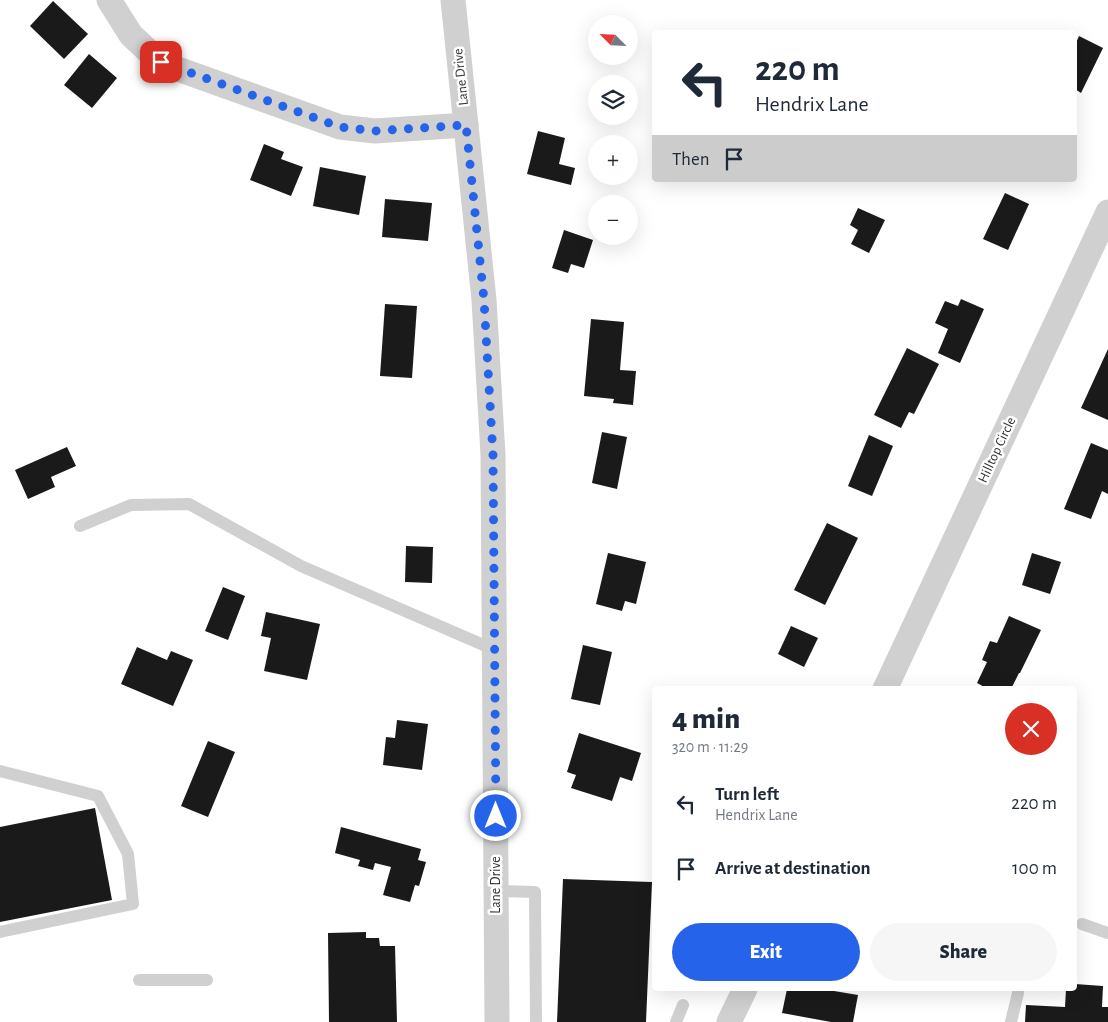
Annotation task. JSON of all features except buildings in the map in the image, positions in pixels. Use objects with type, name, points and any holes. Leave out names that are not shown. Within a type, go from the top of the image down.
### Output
[{"type":"street","points":[[109,0],[131,35],[161,62],[331,124],[340,127],[375,131],[466,125]]},
{"type":"street","name":"Lane Drive","points":[[453,0],[486,323],[493,455],[497,1022]]},
{"type":"street","name":"Hilltop Circle","points":[[886,686],[1108,212]]},
{"type":"street","points":[[729,1022],[744,991]]},
{"type":"lane","points":[[80,526],[131,505],[189,504],[300,566],[495,650]]},
{"type":"lane","points":[[0,771],[98,796],[128,854],[132,904],[0,932]]},
{"type":"lane","points":[[496,891],[535,892],[536,1022]]},
{"type":"lane","points":[[1082,924],[1108,933]]},
{"type":"lane","points":[[139,980],[207,980]]},
{"type":"lane","points":[[1011,1022],[1018,994]]},
{"type":"lane","points":[[676,1022],[683,1005]]},
{"type":"route","points":[[161,62],[340,127],[375,131],[466,125],[486,323],[493,455],[496,816]]}]
